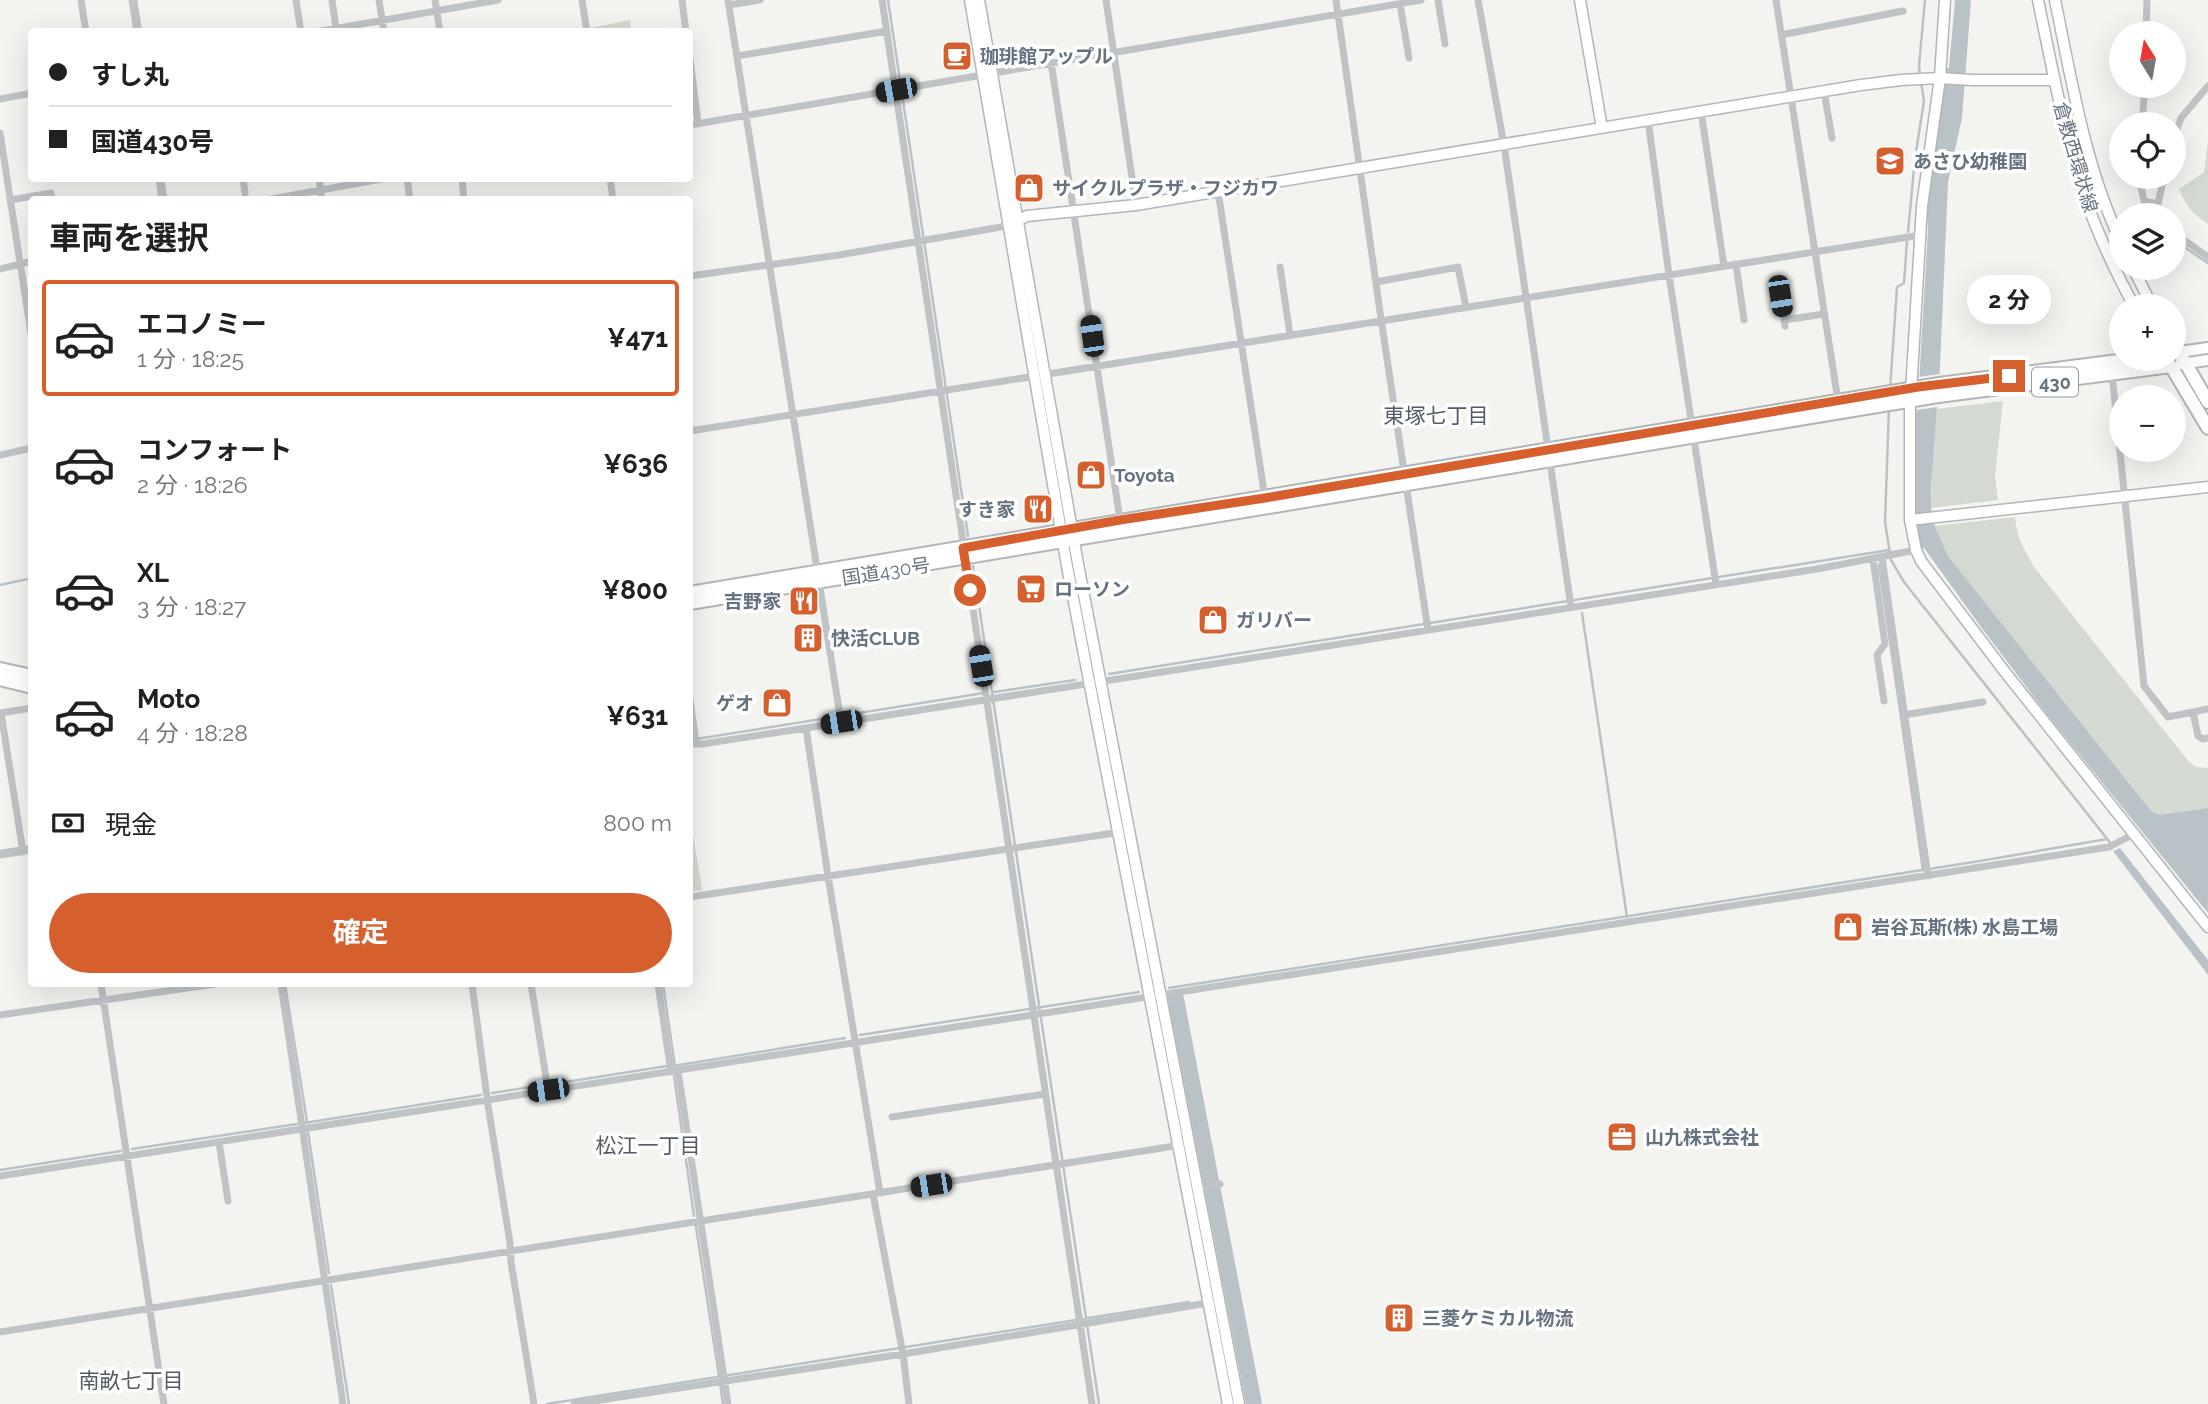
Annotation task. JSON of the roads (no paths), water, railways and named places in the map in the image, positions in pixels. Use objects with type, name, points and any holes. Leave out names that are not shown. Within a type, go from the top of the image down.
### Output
[{"type":"highway","name":"国道430号","points":[[693,593],[964,553],[2109,363]]},
{"type":"highway","name":"国道430号","points":[[1939,390],[2122,371]]},
{"type":"highway","points":[[2182,371],[2208,428]]},
{"type":"highway","points":[[2186,371],[2208,402]]},
{"type":"highway","name":"国道430号","points":[[1692,431],[1839,401],[1889,398]]},
{"type":"highway","name":"国道430号","points":[[1067,535],[1120,520],[1404,479]]},
{"type":"highway","name":"国道430号","points":[[693,602],[818,576]]},
{"type":"highway","points":[[0,669],[28,675]]},
{"type":"highway","points":[[0,680],[28,686]]},
{"type":"main road","points":[[2186,353],[2208,348]]},
{"type":"main road","points":[[2186,357],[2208,360]]},
{"type":"street","points":[[83,0],[86,28]]},
{"type":"street","points":[[132,0],[136,28]]},
{"type":"street","points":[[296,0],[300,28]]},
{"type":"street","points":[[332,0],[336,28],[498,0]]},
{"type":"street","points":[[379,0],[384,28]]},
{"type":"street","points":[[435,0],[439,28]]},
{"type":"street","points":[[582,0],[586,28]]},
{"type":"street","points":[[682,0],[686,28]]},
{"type":"street","points":[[760,0],[729,3],[840,718]]},
{"type":"street","points":[[882,0],[899,90],[945,390],[964,553],[1013,848],[1045,1094],[1061,1164],[1092,1404]]},
{"type":"street","points":[[970,0],[987,73],[1095,682],[1184,1144],[1197,1188],[1228,1404]]},
{"type":"street","points":[[979,0],[987,73]]},
{"type":"street","points":[[1106,0],[1136,205]]},
{"type":"street","points":[[1336,0],[1404,479],[1428,626]]},
{"type":"street","points":[[694,125],[1420,0]]},
{"type":"street","points":[[1438,0],[1445,44]]},
{"type":"street","points":[[1478,0],[1504,145],[1571,604]]},
{"type":"street","points":[[1580,0],[1602,128]]},
{"type":"street","points":[[1776,0],[1839,401]]},
{"type":"street","points":[[1945,0],[1942,78],[1924,184],[1921,235],[1912,519],[1916,550],[1921,561],[2005,672],[2208,927]]},
{"type":"street","name":"倉敷西環状線","points":[[2038,0],[2083,190],[2108,254],[2128,294]]},
{"type":"street","name":"倉敷西環状線","points":[[2055,0],[2087,149],[2109,212]]},
{"type":"street","points":[[2146,21],[2147,0]]},
{"type":"street","points":[[1400,4],[1409,58]]},
{"type":"street","points":[[1781,35],[1903,12]]},
{"type":"street","points":[[737,56],[887,31]]},
{"type":"street","points":[[1051,62],[1120,520]]},
{"type":"street","points":[[693,276],[1002,228],[1027,216],[1136,205],[1824,91],[1942,78],[2055,80]]},
{"type":"street","points":[[2186,112],[2208,86]]},
{"type":"street","points":[[1824,91],[1832,138]]},
{"type":"street","points":[[0,99],[28,94]]},
{"type":"street","points":[[1701,111],[1724,266]]},
{"type":"street","points":[[1648,120],[1715,580]]},
{"type":"street","points":[[0,133],[28,317]]},
{"type":"street","points":[[244,182],[246,193]]},
{"type":"street","points":[[320,182],[322,196]]},
{"type":"street","points":[[288,196],[365,182]]},
{"type":"street","points":[[2142,189],[2144,201],[2153,203]]},
{"type":"street","points":[[1218,191],[1265,498]]},
{"type":"street","points":[[33,196],[51,193],[51,196]]},
{"type":"street","points":[[10,200],[28,197]]},
{"type":"street","points":[[693,431],[1921,235]]},
{"type":"street","points":[[2186,241],[2208,257]]},
{"type":"street","points":[[0,269],[28,262]]},
{"type":"street","points":[[1736,264],[1744,320]]},
{"type":"street","points":[[1280,267],[1290,335]]},
{"type":"street","points":[[1376,282],[1458,267],[1466,307]]},
{"type":"street","points":[[1780,296],[1785,323],[1824,314]]},
{"type":"street","points":[[2112,374],[2144,686],[2168,717],[2208,709]]},
{"type":"street","points":[[0,455],[28,449]]},
{"type":"street","points":[[1912,519],[2208,488]]},
{"type":"street","points":[[694,741],[806,728],[840,718],[1095,682],[1428,626],[1916,550]]},
{"type":"street","points":[[1884,557],[1885,644],[1877,655],[1884,701]]},
{"type":"street","points":[[1884,557],[1927,871]]},
{"type":"street","points":[[1904,715],[1983,702]]},
{"type":"street","points":[[22,849],[1,713],[28,709]]},
{"type":"street","points":[[2193,712],[2198,736],[2208,738]]},
{"type":"street","points":[[806,728],[909,1404]]},
{"type":"street","points":[[693,897],[1124,831]]},
{"type":"street","points":[[0,1176],[1036,1012],[1155,996],[1927,871],[2109,847],[2134,834]]},
{"type":"street","points":[[0,855],[28,850]]},
{"type":"street","points":[[102,987],[164,1404]]},
{"type":"street","points":[[0,1015],[104,1000],[169,987]]},
{"type":"street","points":[[281,987],[343,1404]]},
{"type":"street","points":[[472,987],[534,1404]]},
{"type":"street","points":[[531,987],[548,1090]]},
{"type":"street","points":[[659,987],[701,1221],[722,1379],[728,1404]]},
{"type":"street","points":[[892,1117],[1045,1094]]},
{"type":"street","points":[[219,1142],[228,1201]]},
{"type":"street","points":[[0,1332],[1184,1144]]},
{"type":"street","points":[[1197,1188],[1220,1184]]},
{"type":"street","points":[[575,1404],[1214,1302]]},
{"type":"street","points":[[1214,1302],[1239,1404]]},
{"type":"waterway","points":[[136,0],[140,28]]},
{"type":"waterway","points":[[888,0],[968,536]]},
{"type":"waterway","points":[[1920,76],[1925,0]]},
{"type":"waterway","points":[[1908,232],[1924,101],[1921,82]]},
{"type":"waterway","points":[[164,182],[165,196]]},
{"type":"waterway","points":[[1890,390],[1897,287],[1904,283],[1907,241]]},
{"type":"waterway","points":[[2186,248],[2208,263]]},
{"type":"waterway","points":[[1889,407],[1885,522],[1891,560],[1904,582],[2112,845]]},
{"type":"waterway","points":[[1109,674],[1889,550]]},
{"type":"waterway","points":[[1879,565],[1923,870]]},
{"type":"waterway","points":[[973,566],[1099,1404]]},
{"type":"waterway","points":[[0,585],[28,579]]},
{"type":"waterway","points":[[1582,613],[1627,917]]},
{"type":"waterway","points":[[994,692],[1075,680]]},
{"type":"waterway","points":[[693,740],[984,693]]},
{"type":"waterway","points":[[1169,988],[2107,839]]},
{"type":"waterway","points":[[0,851],[28,847]]},
{"type":"waterway","points":[[285,987],[307,1122]]},
{"type":"waterway","points":[[663,987],[675,1067]]},
{"type":"waterway","points":[[860,1035],[1139,992]]},
{"type":"waterway","points":[[1176,999],[1254,1404]]},
{"type":"waterway","points":[[673,1066],[845,1038]]},
{"type":"waterway","points":[[553,1084],[667,1066]]},
{"type":"waterway","points":[[674,1076],[694,1216]]},
{"type":"waterway","points":[[492,1093],[543,1085]]},
{"type":"waterway","points":[[304,1123],[481,1095]]},
{"type":"waterway","points":[[132,1149],[297,1124]]},
{"type":"waterway","points":[[308,1132],[329,1273]]},
{"type":"waterway","points":[[0,1170],[121,1151]]},
{"type":"waterway","points":[[696,1227],[719,1376]]},
{"type":"waterway","points":[[331,1285],[349,1404]]},
{"type":"waterway","points":[[1228,1296],[1233,1295]]},
{"type":"waterway","points":[[547,1404],[1189,1302]]},
{"type":"waterway","points":[[720,1383],[723,1404]]},
{"type":"place","name":"珈琲館アップル","points":[[957,56]]},
{"type":"place","name":"あさひ幼稚園","points":[[1890,161]]},
{"type":"place","name":"サイクルプラザ・フジカワ","points":[[1029,188]]},
{"type":"place","name":"Toyota","points":[[1091,475]]},
{"type":"place","name":"すき家","points":[[1038,509]]},
{"type":"place","name":"ローソン","points":[[1031,589]]},
{"type":"place","name":"吉野家","points":[[804,601]]},
{"type":"place","name":"ガリバー","points":[[1213,620]]},
{"type":"place","name":"快活CLUB","points":[[808,638]]},
{"type":"place","name":"ゲオ","points":[[777,703]]},
{"type":"place","name":"岩谷瓦斯(株) 水島工場","points":[[1848,927]]},
{"type":"place","name":"山九株式会社","points":[[1622,1137]]},
{"type":"place","name":"三菱ケミカル物流","points":[[1399,1318]]},
{"type":"district","name":"東塚七丁目","points":[[1436,415]]},
{"type":"district","name":"松江一丁目","points":[[648,1145]]},
{"type":"district","name":"南畝七丁目","points":[[131,1380]]}]
